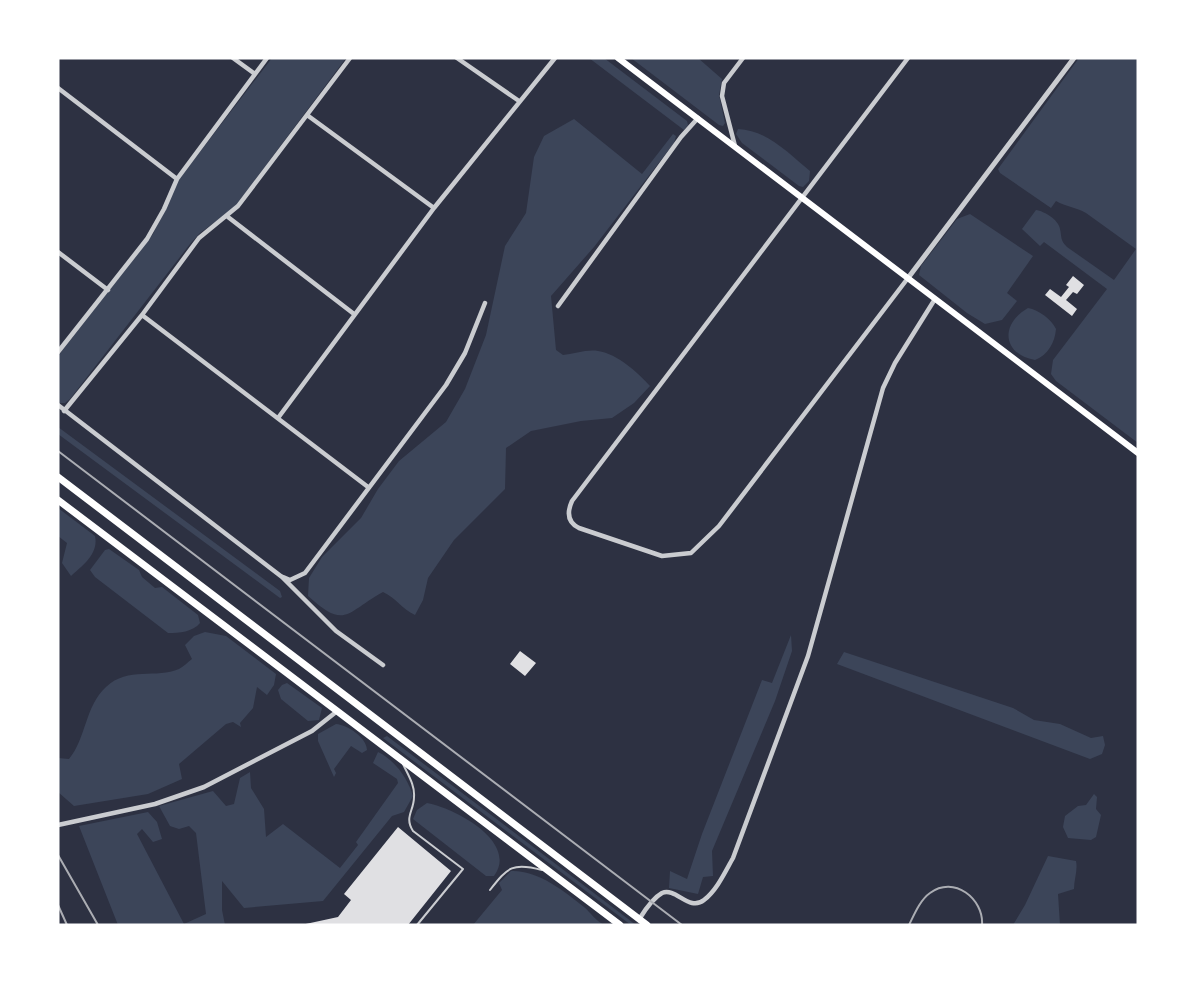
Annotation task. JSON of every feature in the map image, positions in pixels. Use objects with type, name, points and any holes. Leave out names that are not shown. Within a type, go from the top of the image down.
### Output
[{"type":"main road","points":[[618,58],[1138,453]]},
{"type":"main road","points":[[58,477],[647,925]]},
{"type":"main road","points":[[69,508],[79,495]]},
{"type":"main road","points":[[58,500],[620,925]]},
{"type":"street","points":[[233,58],[255,74]]},
{"type":"street","points":[[58,352],[147,239],[177,179],[267,58]]},
{"type":"street","points":[[64,411],[142,315],[199,238],[228,217],[238,206],[350,58]]},
{"type":"street","points":[[457,58],[519,101]]},
{"type":"street","points":[[278,418],[434,208],[555,58]]},
{"type":"street","points":[[736,147],[722,96],[724,83],[743,58]]},
{"type":"street","points":[[908,58],[572,500],[568,511],[571,522],[579,528],[662,556],[691,553],[719,526],[1074,58]]},
{"type":"street","points":[[58,88],[177,179]]},
{"type":"street","points":[[307,115],[434,208]]},
{"type":"street","points":[[558,306],[673,148],[698,118]]},
{"type":"street","points":[[228,217],[354,314]]},
{"type":"street","points":[[58,252],[108,290]]},
{"type":"street","points":[[639,919],[662,893],[668,892],[688,902],[705,900],[719,883],[733,858],[808,656],[883,388],[895,363],[935,299]]},
{"type":"street","points":[[282,577],[290,580],[305,573],[446,385],[465,353],[485,303]]},
{"type":"street","points":[[142,315],[368,487]]},
{"type":"street","points":[[58,405],[282,577],[336,631],[383,665]]},
{"type":"street","points":[[58,825],[155,804],[204,787],[312,731],[336,712]]},
{"type":"lane","points":[[401,760],[415,794],[408,816],[409,824],[413,831],[463,869],[417,925]]},
{"type":"lane","points":[[490,890],[504,872],[517,866],[549,872]]},
{"type":"shaded area","points":[[272,58],[346,58],[234,208],[200,233],[190,244],[70,399],[65,403],[58,403],[58,356],[153,234],[180,178]]},
{"type":"shaded area","points":[[589,58],[604,58],[687,121],[688,125],[684,130]]},
{"type":"shaded area","points":[[631,58],[698,58],[722,79],[719,95],[725,123],[723,126],[719,125]]},
{"type":"shaded area","points":[[1079,58],[1138,58],[1138,443],[1056,381],[1051,374],[1053,360],[1107,289],[1044,242],[1040,246],[1022,229],[1036,210],[1047,214],[1059,226],[1062,241],[1067,247],[1114,280],[1136,249],[1082,211],[1056,201],[1051,208],[998,169]]},
{"type":"shaded area","points":[[574,119],[642,174],[673,134],[676,136],[674,143],[594,247],[551,296],[556,350],[563,355],[598,351],[613,356],[627,364],[650,386],[634,403],[612,418],[531,431],[506,448],[505,489],[454,540],[428,578],[423,600],[415,615],[383,592],[346,615],[330,613],[308,596],[309,578],[322,557],[361,518],[399,461],[446,422],[465,389],[486,335],[505,246],[526,213],[534,157],[544,136]]},
{"type":"shaded area","points":[[738,129],[749,130],[777,144],[810,171],[809,181],[803,187],[799,186],[742,143],[736,134]]},
{"type":"shaded area","points":[[970,214],[1033,256],[1007,293],[1017,301],[1002,320],[985,324],[919,275],[921,266],[957,219]]},
{"type":"shaded area","points":[[1028,308],[1044,316],[1056,329],[1050,348],[1035,360],[1016,352],[1009,338],[1013,322]]},
{"type":"shaded area","points":[[58,427],[280,591],[282,597],[58,434]]},
{"type":"shaded area","points":[[58,508],[95,536],[92,554],[71,576],[62,563],[67,543],[58,536]]},
{"type":"shaded area","points":[[109,549],[139,570],[142,577],[155,588],[162,587],[198,615],[200,623],[190,630],[168,633],[95,577],[90,570],[105,550]]},
{"type":"shaded area","points":[[205,632],[226,636],[276,674],[274,685],[267,695],[257,687],[253,708],[240,723],[241,727],[233,722],[226,724],[179,764],[182,779],[148,794],[74,806],[58,792],[58,758],[69,759],[75,751],[99,695],[106,687],[124,677],[170,672],[181,668],[192,659],[185,645],[194,636]]},
{"type":"shaded area","points":[[791,635],[792,651],[775,701],[712,851],[713,876],[703,877],[698,894],[669,888],[670,871],[687,879],[762,680],[772,683]]},
{"type":"shaded area","points":[[844,652],[1013,708],[1034,720],[1060,724],[1091,738],[1103,736],[1105,745],[1102,754],[1090,759],[837,664]]},
{"type":"shaded area","points":[[287,683],[322,708],[319,720],[308,721],[281,699],[278,690]]},
{"type":"shaded area","points":[[336,724],[356,733],[364,741],[367,750],[362,753],[351,746],[334,769],[334,777],[318,741],[318,734]]},
{"type":"shaded area","points":[[387,736],[636,925],[631,925],[383,738]]},
{"type":"shaded area","points":[[378,752],[400,771],[413,796],[404,812],[392,816],[323,901],[244,908],[222,881],[225,925],[118,925],[79,826],[148,812],[157,822],[162,839],[153,842],[142,829],[137,834],[184,924],[206,914],[196,833],[189,826],[179,829],[170,826],[159,806],[213,791],[226,806],[234,804],[240,778],[250,772],[251,788],[264,809],[266,837],[283,824],[340,868],[398,783],[397,779],[373,763]]},
{"type":"shaded area","points":[[1094,794],[1097,797],[1096,809],[1101,815],[1096,837],[1091,840],[1068,838],[1063,827],[1065,816],[1078,806],[1086,805]]},
{"type":"shaded area","points":[[427,803],[467,819],[491,839],[498,851],[499,863],[494,876],[486,876],[413,819],[417,810]]},
{"type":"shaded area","points":[[1048,856],[1076,861],[1074,889],[1058,894],[1060,925],[1013,925],[1025,905]]},
{"type":"shaded area","points":[[511,871],[531,874],[559,888],[604,925],[473,925],[502,890],[499,883]]},
{"type":"building","points":[[1073,276],[1084,285],[1077,294],[1073,292],[1066,300],[1077,309],[1072,316],[1045,295],[1050,289],[1061,297]]},
{"type":"building","points":[[520,651],[536,663],[525,676],[510,664]]},
{"type":"building","points":[[398,827],[451,871],[408,925],[301,925],[338,917],[351,900],[344,894]]},
{"type":"tram line","points":[[58,451],[682,925]]},
{"type":"tram line","points":[[909,925],[926,896],[939,888],[949,887],[958,888],[973,899],[978,906],[982,925]]},
{"type":"railway","points":[[58,855],[98,925]]},
{"type":"railway","points":[[58,905],[67,925]]}]
